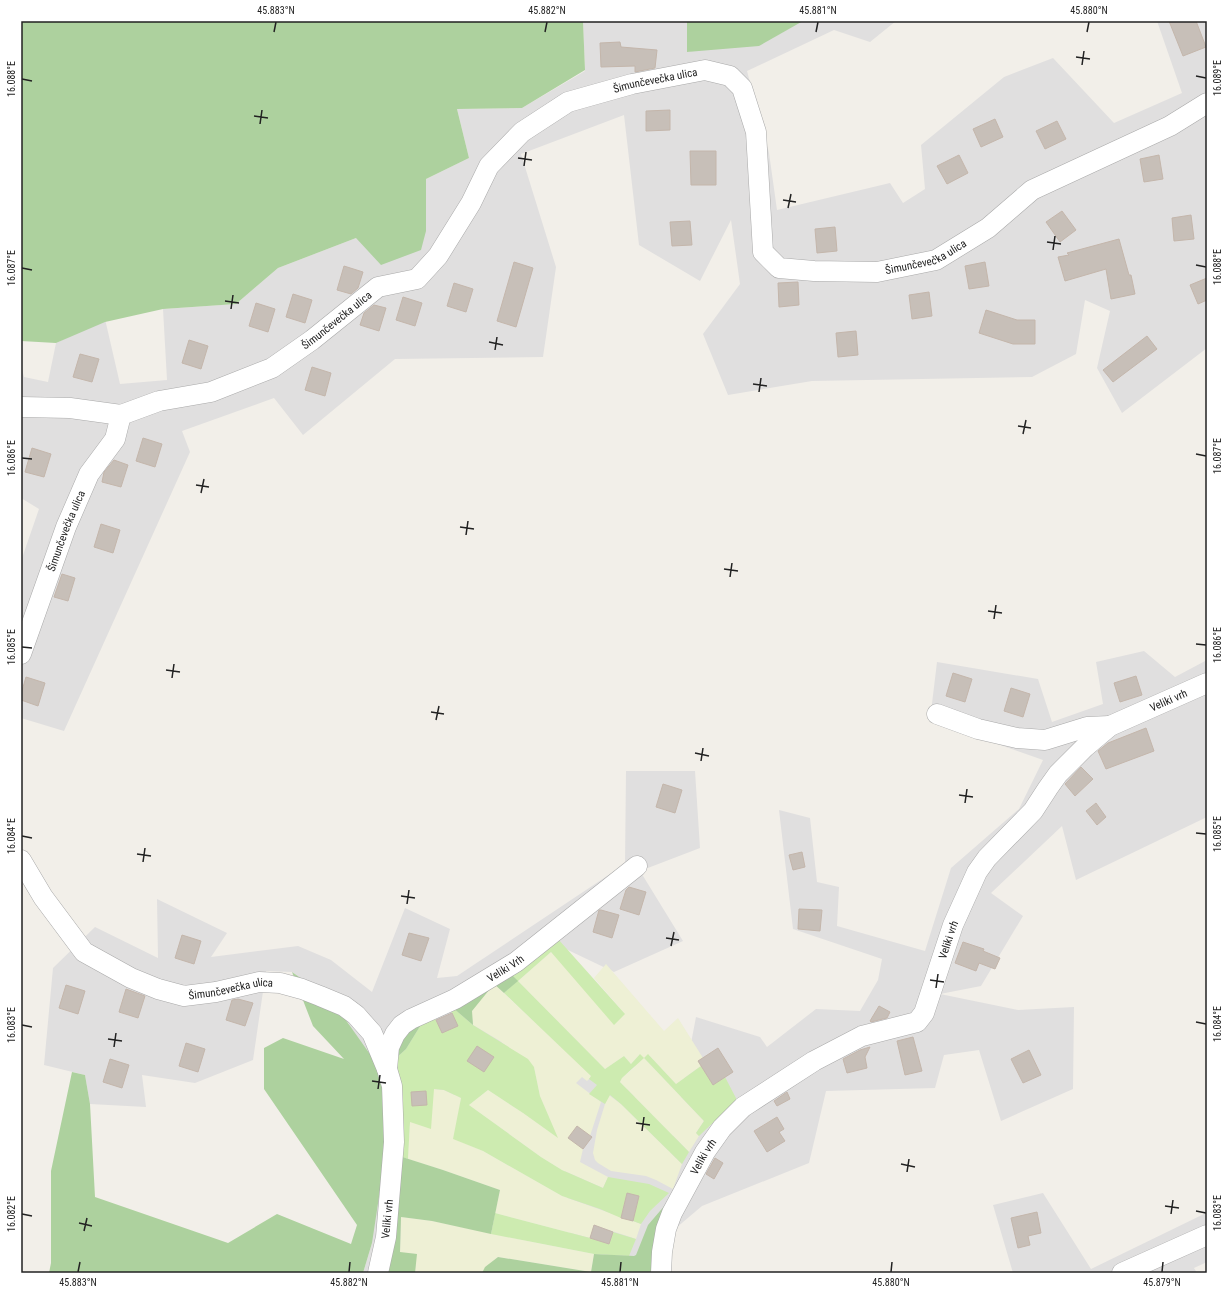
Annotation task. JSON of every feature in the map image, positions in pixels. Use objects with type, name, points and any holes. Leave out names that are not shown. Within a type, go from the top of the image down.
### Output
[{"type":"street","name":"Šimunčevečka ulica","points":[[21,408],[70,408],[120,415],[159,401],[211,392],[272,368],[312,340],[378,287],[417,278],[438,256],[471,203],[489,166],[522,132],[568,102],[632,84],[705,70],[730,76],[742,88],[756,132],[763,252],[779,268],[814,271],[877,272],[936,260],[988,228],[1032,190],[1170,126],[1207,103]]},
{"type":"street","name":"Šimunčevečka ulica","points":[[21,654],[66,527],[89,474],[115,439],[120,415]]},
{"type":"street","name":"Veliki vrh","points":[[661,1273],[662,1252],[666,1229],[672,1213],[705,1152],[722,1128],[743,1106],[814,1061],[862,1036],[917,1022],[924,1013],[953,924],[977,872],[987,858],[1033,811],[1058,774],[1085,747],[1110,726],[1207,683]]},
{"type":"street","points":[[937,714],[978,729],[1017,738],[1045,740],[1087,727],[1110,726]]},
{"type":"street","name":"Šimunčevečka ulica","points":[[21,860],[43,897],[84,952],[131,978],[158,989],[184,996],[216,992],[259,982],[280,983],[302,989],[344,1006],[356,1015],[372,1033],[387,1069]]},
{"type":"street","name":"Veliki Vrh","points":[[387,1069],[390,1047],[394,1034],[402,1025],[411,1018],[455,998],[516,962],[637,866]]},
{"type":"street","name":"Veliki vrh","points":[[378,1273],[386,1237],[394,1142],[392,1086],[387,1069]]},
{"type":"street","points":[[1122,1273],[1207,1235]]},
{"type":"shaded area","points":[[583,21],[687,21],[688,52],[802,21],[896,21],[870,42],[834,30],[747,71],[769,153],[777,210],[890,183],[903,203],[925,189],[921,145],[1004,77],[1053,58],[1114,123],[1182,93],[1157,21],[1207,21],[1207,348],[1122,413],[1097,368],[1110,311],[1085,300],[1076,354],[1032,377],[812,381],[728,395],[703,334],[740,284],[731,220],[700,281],[639,245],[624,115],[521,154],[556,267],[543,357],[395,359],[303,435],[274,398],[182,431],[190,452],[64,731],[21,718],[21,561],[39,509],[21,498],[21,365],[24,377],[48,382],[56,343],[105,319],[120,384],[167,380],[163,309],[236,304],[278,268],[356,238],[426,231],[426,179],[469,158],[457,109],[522,108],[585,71]]},
{"type":"shaded area","points":[[1144,651],[1175,677],[1207,660],[1207,817],[1076,880],[1062,826],[991,893],[1023,916],[981,986],[940,994],[1018,1010],[1074,1007],[1073,1089],[1001,1121],[979,1050],[944,1055],[935,1088],[826,1091],[809,1163],[702,1206],[637,1261],[571,1248],[556,1055],[631,1091],[670,1153],[696,1017],[760,1037],[767,1047],[816,1009],[860,1011],[878,980],[882,959],[793,929],[779,810],[810,818],[817,882],[839,887],[837,926],[925,951],[951,868],[1019,809],[1043,760],[930,720],[937,662],[1038,679],[1052,722],[1103,704],[1096,662]]},
{"type":"shaded area","points":[[626,771],[695,771],[700,848],[640,871],[683,941],[614,972],[549,941],[465,1003],[524,1051],[408,1125],[401,1236],[459,1273],[363,1273],[372,1243],[349,1024],[331,999],[292,972],[266,971],[253,1060],[195,1083],[142,1075],[146,1107],[90,1104],[85,1075],[44,1065],[53,968],[95,927],[158,958],[157,899],[227,933],[211,957],[298,946],[331,960],[372,992],[405,908],[450,929],[437,978],[457,976],[625,864]]},
{"type":"shaded area","points":[[1043,1193],[1091,1269],[1206,1213],[1207,1200],[1207,1262],[1194,1268],[1197,1273],[1013,1273],[993,1205]]},
{"type":"green space","points":[[21,21],[583,21],[585,70],[522,108],[457,109],[469,158],[426,179],[426,231],[421,250],[381,265],[356,238],[278,268],[236,304],[163,309],[105,322],[56,343],[21,341]]},
{"type":"green space","points":[[687,21],[803,21],[759,46],[687,52]]},
{"type":"green space","points":[[558,939],[625,1014],[614,1025],[551,952],[518,981],[605,1069],[624,1056],[631,1064],[640,1054],[644,1058],[622,1078],[620,1082],[689,1152],[682,1164],[610,1095],[605,1104],[589,1094],[597,1085],[589,1079],[591,1076],[504,993],[517,981],[510,973]]},
{"type":"green space","points":[[551,952],[625,1014],[594,978],[606,964],[664,1031],[678,1018],[703,1058],[698,1061],[701,1066],[676,1084],[649,1055],[644,1058],[704,1121],[696,1133],[699,1136],[689,1152],[620,1082],[622,1078],[634,1068],[640,1054],[631,1064],[624,1056],[605,1069],[518,981]]},
{"type":"green space","points":[[292,972],[331,999],[379,1067],[386,1109],[382,1177],[372,1243],[363,1273],[49,1273],[51,1263],[51,1171],[72,1072],[85,1075],[90,1104],[95,1197],[228,1243],[277,1214],[351,1244],[357,1225],[264,1089],[264,1048],[283,1038],[344,1059],[313,1026]]},
{"type":"green space","points":[[510,973],[518,981],[504,993],[494,984],[472,1011],[473,1025],[452,1007]]},
{"type":"green space","points":[[494,984],[592,1076],[587,1081],[582,1077],[576,1083],[601,1102],[590,1136],[569,1138],[583,1149],[580,1162],[608,1177],[603,1188],[562,1170],[541,1157],[469,1105],[488,1090],[557,1137],[540,1096],[534,1067],[500,1041],[473,1025],[471,1011]]},
{"type":"green space","points":[[452,1007],[473,1025],[528,1059],[534,1067],[540,1096],[558,1138],[488,1090],[469,1105],[541,1157],[562,1170],[603,1188],[608,1177],[649,1184],[669,1193],[650,1211],[641,1224],[633,1221],[639,1196],[627,1193],[621,1218],[562,1196],[483,1151],[453,1139],[461,1098],[444,1090],[434,1089],[431,1129],[410,1122],[408,1159],[396,1155],[395,1059],[406,1049],[422,1023],[435,1018],[442,1033],[457,1026],[451,1011]]},
{"type":"green space","points":[[422,1023],[406,1049],[395,1059],[399,1047],[407,1033]]},
{"type":"green space","points":[[648,1054],[676,1084],[701,1066],[713,1085],[725,1077],[737,1100],[699,1136],[696,1133],[704,1121],[644,1058]]},
{"type":"green space","points":[[434,1089],[444,1090],[461,1098],[454,1139],[483,1151],[562,1196],[641,1224],[636,1239],[594,1225],[590,1238],[495,1213],[500,1190],[408,1159],[410,1122]]},
{"type":"green space","points":[[609,1095],[621,1104],[682,1164],[673,1189],[646,1176],[611,1171],[595,1160],[593,1153],[597,1130]]},
{"type":"green space","points":[[396,1155],[500,1190],[491,1234],[432,1221],[401,1217],[400,1252],[417,1254],[415,1273],[385,1273]]},
{"type":"green space","points":[[675,1196],[658,1273],[482,1273],[485,1267],[498,1257],[591,1272],[594,1254],[634,1256],[636,1255],[648,1225]]},
{"type":"green space","points":[[495,1213],[609,1244],[613,1232],[636,1239],[629,1256],[594,1254],[491,1234]]},
{"type":"green space","points":[[401,1217],[432,1221],[594,1254],[591,1272],[498,1257],[486,1267],[482,1273],[415,1273],[416,1254],[400,1253]]},
{"type":"building","points":[[1169,21],[1196,21],[1206,47],[1183,56]]},
{"type":"building","points":[[620,42],[621,47],[657,50],[655,68],[635,72],[635,66],[601,67],[600,43]]},
{"type":"building","points":[[670,110],[670,130],[646,131],[646,111]]},
{"type":"building","points":[[995,119],[1003,137],[981,147],[973,129]]},
{"type":"building","points":[[1057,121],[1066,139],[1045,149],[1036,131]]},
{"type":"building","points":[[690,151],[716,151],[716,185],[691,185]]},
{"type":"building","points":[[959,155],[968,173],[947,184],[937,166]]},
{"type":"building","points":[[1159,155],[1163,179],[1144,182],[1140,159]]},
{"type":"building","points":[[1062,211],[1076,230],[1060,242],[1046,222]]},
{"type":"building","points":[[1191,215],[1194,239],[1174,241],[1172,218]]},
{"type":"building","points":[[690,221],[692,245],[672,246],[670,222]]},
{"type":"building","points":[[835,227],[837,251],[817,253],[815,229]]},
{"type":"building","points":[[1119,239],[1129,275],[1131,275],[1135,294],[1111,299],[1106,269],[1065,281],[1058,257],[1069,255],[1067,253]]},
{"type":"building","points":[[514,262],[533,268],[516,327],[497,321]]},
{"type":"building","points":[[985,262],[989,286],[969,289],[965,266]]},
{"type":"building","points":[[344,266],[363,272],[358,288],[351,294],[337,290]]},
{"type":"building","points":[[1207,278],[1207,300],[1198,304],[1190,285]]},
{"type":"building","points":[[798,282],[799,305],[779,307],[778,283]]},
{"type":"building","points":[[454,283],[473,289],[466,312],[447,306]]},
{"type":"building","points":[[929,292],[932,316],[912,319],[909,295]]},
{"type":"building","points":[[293,294],[312,300],[305,323],[286,317]]},
{"type":"building","points":[[403,297],[422,303],[415,326],[396,320]]},
{"type":"building","points":[[256,303],[275,309],[268,332],[249,326]]},
{"type":"building","points":[[374,305],[386,308],[379,331],[360,325],[364,313]]},
{"type":"building","points":[[986,310],[1017,320],[1035,320],[1035,344],[1013,344],[979,333]]},
{"type":"building","points":[[856,331],[858,355],[838,357],[836,333]]},
{"type":"building","points":[[1147,336],[1157,349],[1113,382],[1103,370]]},
{"type":"building","points":[[189,340],[208,346],[201,369],[182,363]]},
{"type":"building","points":[[80,354],[99,359],[92,382],[73,377]]},
{"type":"building","points":[[312,367],[331,373],[325,396],[305,390]]},
{"type":"building","points":[[143,438],[162,444],[155,467],[136,461]]},
{"type":"building","points":[[32,448],[51,454],[44,477],[25,472]]},
{"type":"building","points":[[114,460],[128,465],[121,487],[102,482],[104,472]]},
{"type":"building","points":[[101,524],[120,530],[113,553],[94,547]]},
{"type":"building","points":[[62,574],[75,578],[68,601],[54,597]]},
{"type":"building","points":[[953,673],[972,679],[965,702],[946,696]]},
{"type":"building","points":[[1136,676],[1142,695],[1120,702],[1114,683]]},
{"type":"building","points":[[26,677],[45,683],[38,706],[21,700],[21,694]]},
{"type":"building","points":[[1011,688],[1030,694],[1023,717],[1004,711]]},
{"type":"building","points":[[1146,728],[1154,751],[1106,769],[1098,751],[1108,743]]},
{"type":"building","points":[[1081,767],[1093,779],[1075,796],[1065,784]]},
{"type":"building","points":[[663,784],[682,790],[675,813],[656,807]]},
{"type":"building","points":[[1096,803],[1106,817],[1097,825],[1086,811]]},
{"type":"building","points":[[802,852],[805,867],[793,870],[789,855]]},
{"type":"building","points":[[629,887],[646,892],[639,915],[620,909],[626,890]]},
{"type":"building","points":[[799,909],[822,910],[820,931],[798,929]]},
{"type":"building","points":[[599,910],[619,915],[612,938],[593,932]]},
{"type":"building","points":[[409,933],[429,938],[421,961],[402,955]]},
{"type":"building","points":[[182,935],[201,941],[194,964],[175,958]]},
{"type":"building","points":[[963,942],[984,949],[983,951],[1000,958],[995,969],[979,963],[976,971],[955,963]]},
{"type":"building","points":[[66,985],[85,991],[78,1014],[59,1008]]},
{"type":"building","points":[[126,989],[145,996],[138,1018],[119,1012]]},
{"type":"building","points":[[238,999],[253,1003],[245,1026],[226,1020],[232,1000]]},
{"type":"building","points":[[879,1006],[890,1012],[887,1018],[871,1022],[870,1021]]},
{"type":"building","points":[[452,1013],[458,1026],[442,1033],[436,1020]]},
{"type":"building","points":[[913,1037],[922,1071],[905,1075],[897,1041]]},
{"type":"building","points":[[186,1043],[205,1049],[198,1072],[179,1066]]},
{"type":"building","points":[[477,1046],[494,1057],[484,1072],[467,1061]]},
{"type":"building","points":[[870,1047],[865,1057],[867,1068],[847,1073],[843,1059],[860,1050]]},
{"type":"building","points":[[718,1048],[733,1072],[713,1085],[698,1061]]},
{"type":"building","points":[[1029,1050],[1041,1075],[1023,1083],[1011,1059]]},
{"type":"building","points":[[110,1059],[129,1065],[122,1088],[103,1082]]},
{"type":"building","points":[[426,1091],[427,1105],[412,1106],[411,1092]]},
{"type":"building","points":[[787,1092],[790,1099],[777,1106],[774,1101]]},
{"type":"building","points":[[777,1117],[784,1129],[779,1132],[785,1141],[767,1152],[754,1131]]},
{"type":"building","points":[[577,1126],[592,1137],[583,1149],[568,1138]]},
{"type":"building","points":[[715,1158],[723,1163],[714,1179],[706,1174]]},
{"type":"building","points":[[627,1193],[639,1196],[633,1221],[621,1218]]},
{"type":"building","points":[[1037,1212],[1041,1233],[1028,1236],[1030,1245],[1018,1248],[1011,1218]]},
{"type":"building","points":[[594,1225],[613,1232],[609,1244],[590,1238]]}]
